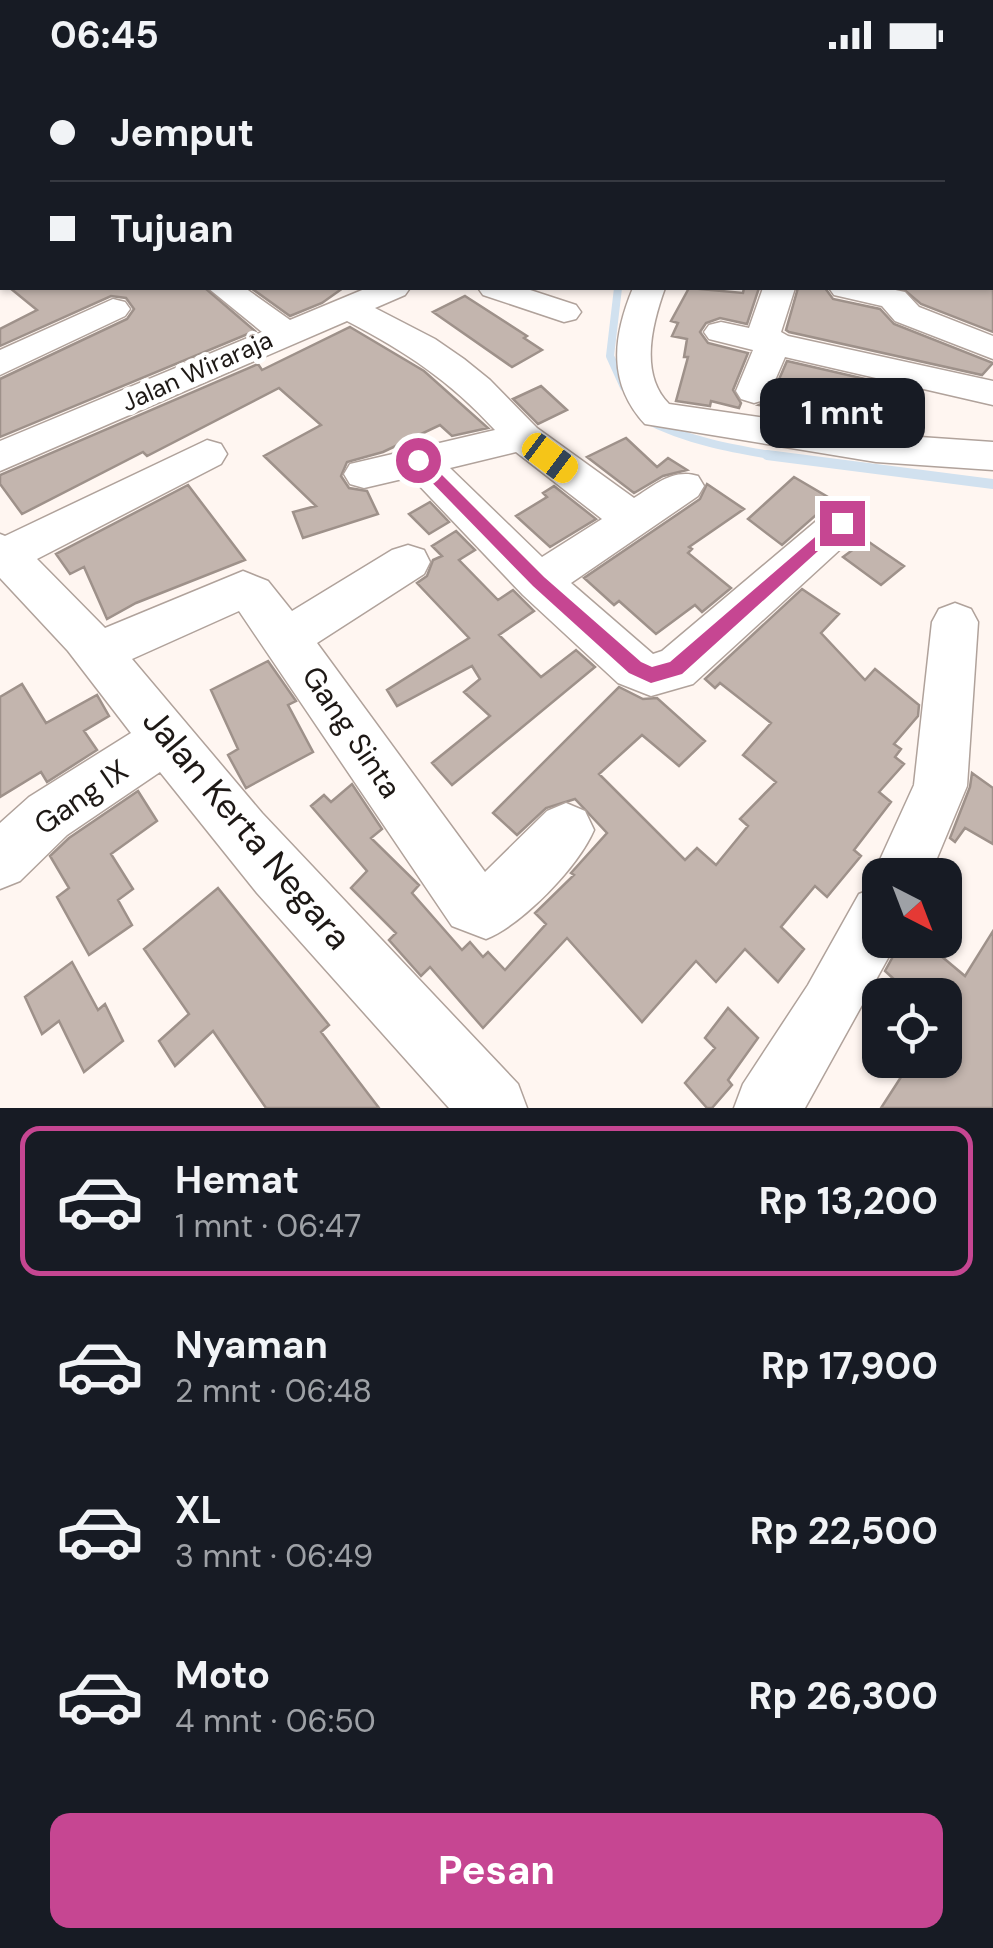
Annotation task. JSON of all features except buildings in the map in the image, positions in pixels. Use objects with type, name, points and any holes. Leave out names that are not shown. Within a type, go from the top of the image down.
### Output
[{"type":"street","points":[[227,290],[285,332]]},
{"type":"street","name":"Jalan Wiraraja","points":[[0,457],[389,290]]},
{"type":"street","points":[[500,290],[564,312]]},
{"type":"street","points":[[648,290],[639,310],[633,369],[647,406],[658,416],[876,448],[993,456]]},
{"type":"street","points":[[754,391],[778,290]]},
{"type":"street","points":[[854,290],[893,299],[907,314],[993,348]]},
{"type":"street","points":[[346,307],[423,347],[477,388],[524,437],[632,519]]},
{"type":"street","points":[[0,364],[113,309]]},
{"type":"street","points":[[721,332],[993,393]]},
{"type":"street","points":[[364,474],[524,437]]},
{"type":"street","points":[[2,553],[208,454]]},
{"type":"street","points":[[418,460],[539,582],[643,674],[661,674],[676,668],[842,523]]},
{"type":"street","points":[[539,582],[684,486]]},
{"type":"street","name":"Jalan Kerta Negara","points":[[2,553],[58,604],[218,802],[494,1108]]},
{"type":"street","points":[[287,638],[408,562]]},
{"type":"street","name":"Gang Sinta","points":[[100,652],[244,589],[287,638],[420,832],[478,908],[486,910],[497,901],[566,830]]},
{"type":"street","points":[[908,858],[940,786],[954,622]]},
{"type":"street","name":"Gang IX","points":[[0,861],[48,816],[168,738]]},
{"type":"street","points":[[766,1108],[862,949]]},
{"type":"waterway","points":[[618,290],[610,356],[624,387]]},
{"type":"waterway","points":[[643,418],[693,438],[781,457]]},
{"type":"waterway","points":[[767,455],[781,457]]},
{"type":"waterway","points":[[781,457],[993,484]]},
{"type":"route","points":[[418,460],[539,582],[643,674],[661,674],[676,668],[842,523]]}]
